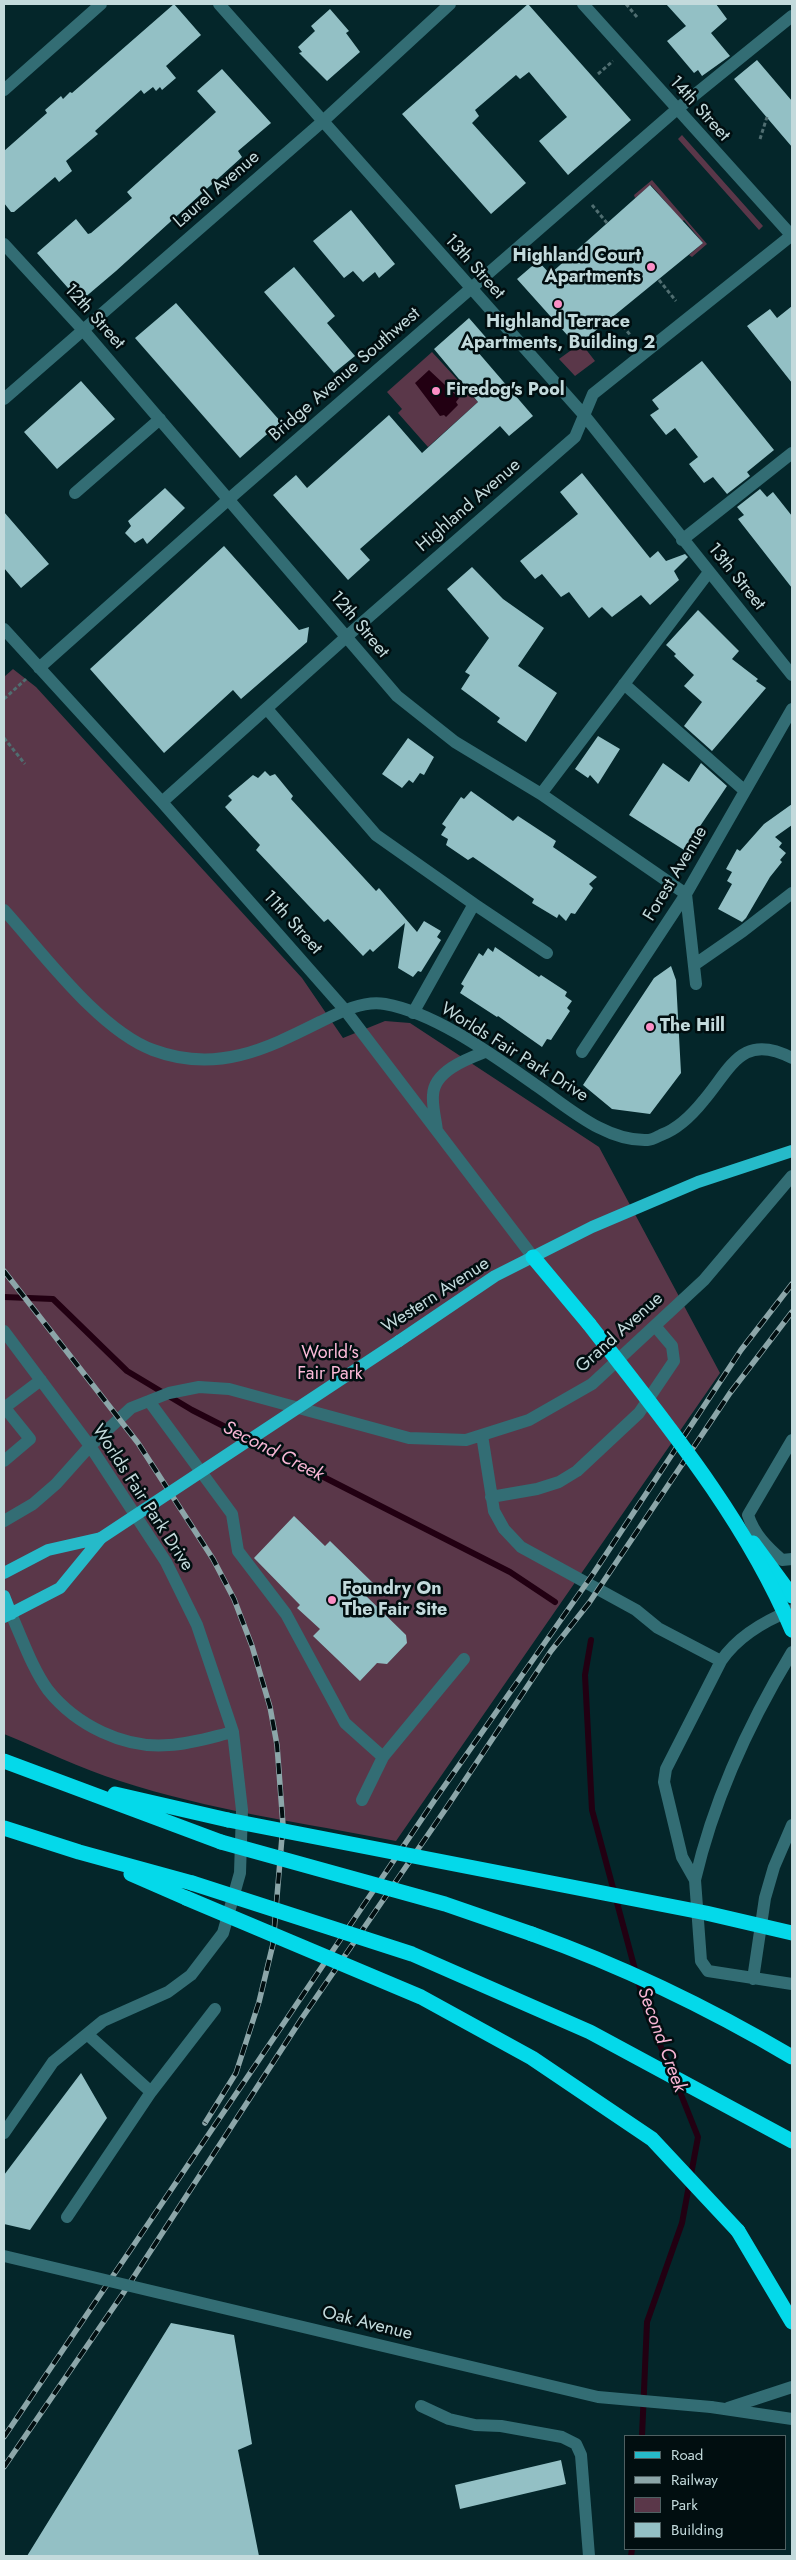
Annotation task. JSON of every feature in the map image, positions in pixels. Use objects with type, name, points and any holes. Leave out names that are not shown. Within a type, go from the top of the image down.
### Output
[{"type":"highway","points":[[533,1257],[589,1324],[792,1596]]},
{"type":"highway","points":[[723,1502],[773,1586],[792,1630]]},
{"type":"highway","points":[[4,1761],[222,1842],[446,1904],[592,1955],[738,2025],[792,2057]]},
{"type":"highway","points":[[43,1777],[228,1820],[697,1911],[792,1933]]},
{"type":"highway","points":[[4,1828],[79,1852],[192,1883],[412,1954],[590,2032],[792,2141]]},
{"type":"highway","points":[[79,1852],[420,1997],[532,2058],[652,2139],[738,2231],[792,2322]]},
{"type":"main road","name":"Western Avenue","points":[[7,1616],[60,1588],[101,1538],[496,1276],[592,1227],[698,1182],[792,1151]]},
{"type":"main road","name":"Western Avenue","points":[[4,1573],[48,1550],[101,1538]]},
{"type":"main road","points":[[4,1596],[7,1616]]},
{"type":"street","points":[[4,90],[101,4]]},
{"type":"street","name":"13th Street","points":[[219,4],[470,289],[584,415],[682,540],[792,675]]},
{"type":"street","name":"Laurel Avenue","points":[[4,400],[322,122],[450,4]]},
{"type":"street","name":"14th Street","points":[[583,4],[676,110],[792,236]]},
{"type":"street","name":"Bridge Avenue Southwest","points":[[39,668],[229,499],[676,110],[792,16]]},
{"type":"street","name":"Highland Avenue","points":[[162,802],[575,437],[593,394],[792,236]]},
{"type":"street","name":"12th Street","points":[[4,244],[83,330],[397,696],[455,742],[541,794],[686,894]]},
{"type":"street","points":[[75,493],[160,419]]},
{"type":"street","points":[[682,540],[792,453]]},
{"type":"street","points":[[541,794],[708,572]]},
{"type":"street","name":"11th Street","points":[[4,629],[162,802],[345,1010],[533,1257]]},
{"type":"street","points":[[624,684],[745,792]]},
{"type":"street","points":[[267,709],[376,835],[547,953]]},
{"type":"street","name":"Forest Avenue","points":[[582,1052],[686,894],[792,709]]},
{"type":"street","points":[[694,965],[744,931],[792,893]]},
{"type":"street","points":[[686,894],[696,984]]},
{"type":"street","points":[[413,1013],[474,904]]},
{"type":"street","name":"Worlds Fair Park Drive","points":[[4,910],[97,1012],[117,1031],[152,1050],[183,1058],[214,1060],[249,1054],[345,1010],[383,1004],[434,1020],[611,1135],[649,1140],[675,1130],[704,1100],[726,1068],[737,1058],[748,1052],[769,1050],[792,1058]]},
{"type":"street","points":[[437,1132],[433,1095],[436,1084],[460,1062],[485,1052]]},
{"type":"street","name":"Grand Avenue","points":[[4,1521],[33,1504],[56,1484],[90,1446],[131,1408],[153,1399],[199,1387],[229,1389],[409,1438],[466,1440],[529,1420],[592,1384],[704,1280],[792,1176]]},
{"type":"street","points":[[491,1497],[537,1489],[559,1482],[577,1471],[639,1413],[674,1361],[672,1346],[654,1326]]},
{"type":"street","name":"Worlds Fair Park Drive","points":[[4,1330],[90,1446],[166,1562],[203,1640],[233,1732],[242,1810],[240,1873],[223,1933],[191,1975],[168,1992],[104,2021],[53,2062],[4,2133]]},
{"type":"street","points":[[4,1460],[30,1439],[4,1408],[41,1380]]},
{"type":"street","points":[[153,1399],[232,1514],[238,1551],[286,1614],[345,1723],[383,1757]]},
{"type":"street","points":[[482,1435],[494,1512],[504,1529],[521,1547],[636,1610],[658,1628],[721,1661]]},
{"type":"street","points":[[792,1440],[748,1515],[751,1525],[766,1546],[782,1560],[792,1559]]},
{"type":"street","points":[[695,1880],[682,1857],[664,1782],[666,1769],[721,1661],[731,1646],[755,1628],[792,1610]]},
{"type":"street","points":[[7,1616],[47,1688],[63,1706],[99,1731],[133,1743],[152,1745],[189,1742],[233,1732]]},
{"type":"street","points":[[792,1652],[773,1684],[730,1768],[704,1844],[695,1880],[701,1961],[708,1971],[792,1984]]},
{"type":"street","points":[[362,1800],[383,1757],[464,1659]]},
{"type":"street","points":[[754,1979],[765,1898],[774,1867],[792,1825]]},
{"type":"street","points":[[67,2216],[151,2092],[214,2009]]},
{"type":"street","points":[[87,2034],[151,2092]]},
{"type":"street","name":"Oak Avenue","points":[[4,2256],[598,2397],[711,2407],[792,2419]]},
{"type":"street","name":"Oak Avenue","points":[[725,2409],[792,2387]]},
{"type":"street","points":[[421,2406],[449,2419],[475,2425],[501,2426],[562,2437],[576,2444],[580,2455],[589,2556]]},
{"type":"path","points":[[626,4],[637,17]]},
{"type":"path","points":[[598,74],[613,60]]},
{"type":"path","points":[[760,139],[767,117]]},
{"type":"path","points":[[592,205],[607,223]]},
{"type":"path","points":[[659,280],[676,301]]},
{"type":"path","points":[[616,316],[631,336]]},
{"type":"path","points":[[4,699],[26,679]]},
{"type":"path","points":[[4,738],[25,764]]},
{"type":"green space","points":[[682,135],[763,226],[759,230],[678,139]]},
{"type":"green space","points":[[652,180],[707,244],[692,257],[689,255],[703,243],[684,220],[584,303],[670,207],[651,185],[635,198],[634,195]]},
{"type":"green space","points":[[581,343],[595,361],[575,376],[559,359]]},
{"type":"green space","points":[[432,352],[478,402],[428,447],[398,413],[402,409],[387,392]]},
{"type":"green space","name":"World's Fair Park","points":[[13,669],[36,687],[302,978],[343,1038],[385,1021],[410,1023],[599,1147],[720,1373],[396,1841],[222,1808],[154,1791],[90,1770],[4,1734],[4,677]]},
{"type":"shaded area","name":"Firedog's Pool","points":[[429,370],[459,398],[456,402],[458,405],[446,417],[444,415],[440,416],[415,383]]},
{"type":"building","points":[[174,4],[201,35],[166,66],[176,78],[162,90],[160,87],[156,91],[153,87],[144,94],[141,90],[95,131],[98,134],[66,161],[72,171],[59,182],[55,177],[14,212],[11,212],[4,203],[4,151],[47,113],[45,110],[61,96],[63,99],[70,92],[72,93]]},
{"type":"building","points":[[528,4],[631,120],[568,175],[539,141],[567,117],[529,72],[520,79],[516,75],[475,110],[479,116],[472,123],[526,183],[491,214],[402,114]]},
{"type":"building","points":[[666,4],[716,4],[727,19],[711,33],[730,56],[702,76],[698,70],[694,73],[667,41],[686,26]]},
{"type":"building","points":[[330,9],[349,31],[346,33],[360,52],[327,81],[299,53],[302,52],[298,47],[315,31],[311,26]]},
{"type":"building","points":[[757,60],[792,101],[792,147],[734,79]]},
{"type":"building","points":[[222,69],[271,123],[238,151],[242,157],[116,271],[83,299],[79,295],[76,297],[37,253],[76,219],[88,234],[91,233],[132,198],[127,192],[216,112],[197,91]]},
{"type":"building","points":[[650,185],[703,243],[577,346],[517,279],[538,261],[550,274]]},
{"type":"building","points":[[351,210],[395,264],[379,278],[375,272],[363,282],[353,271],[344,278],[313,241]]},
{"type":"building","points":[[294,267],[335,316],[327,323],[355,356],[334,373],[264,292]]},
{"type":"building","points":[[176,303],[281,422],[240,458],[135,338]]},
{"type":"building","points":[[792,306],[792,383],[747,326],[770,309],[777,318]]},
{"type":"building","points":[[469,318],[489,341],[477,351],[533,416],[509,436],[500,426],[360,549],[370,560],[348,580],[273,495],[296,475],[307,488],[389,415],[422,453],[478,402],[434,349]]},
{"type":"building","points":[[702,361],[774,450],[747,472],[750,476],[727,494],[713,477],[704,483],[689,464],[698,457],[675,428],[666,435],[650,415],[659,409],[652,400]]},
{"type":"building","points":[[81,381],[115,419],[57,469],[24,432]]},
{"type":"building","points":[[582,473],[650,558],[658,551],[666,561],[685,554],[688,557],[674,571],[679,580],[650,605],[641,595],[612,617],[602,607],[589,618],[569,592],[561,597],[542,574],[535,579],[520,561],[578,514],[560,492]]},
{"type":"building","points":[[165,488],[185,508],[147,544],[143,538],[135,543],[125,533],[131,526],[128,521]]},
{"type":"building","points":[[760,489],[767,497],[773,492],[792,516],[792,588],[738,519],[744,515],[737,507]]},
{"type":"building","points":[[4,512],[49,564],[21,588],[4,568]]},
{"type":"building","points":[[224,546],[299,630],[309,627],[307,642],[241,699],[233,690],[164,753],[90,669]]},
{"type":"building","points":[[472,567],[503,599],[544,628],[518,666],[557,693],[526,742],[497,722],[500,718],[461,689],[470,675],[465,672],[489,638],[447,589]]},
{"type":"building","points":[[698,610],[739,651],[732,659],[758,679],[756,681],[766,688],[712,751],[684,726],[702,702],[684,686],[694,675],[674,656],[676,654],[666,645]]},
{"type":"building","points":[[598,736],[620,749],[598,784],[590,775],[588,778],[575,769]]},
{"type":"building","points":[[408,738],[434,757],[424,775],[420,773],[413,783],[409,780],[402,788],[382,774]]},
{"type":"building","points":[[663,763],[689,782],[701,763],[727,786],[684,850],[629,815]]},
{"type":"building","points":[[265,771],[270,776],[275,774],[293,796],[291,799],[376,891],[379,888],[417,932],[424,921],[441,931],[437,937],[441,940],[421,972],[418,971],[413,977],[398,968],[405,923],[373,952],[370,949],[363,956],[328,919],[324,922],[256,850],[260,845],[225,807],[232,800],[228,796],[253,775],[258,778]]},
{"type":"building","points":[[471,791],[513,821],[518,816],[556,841],[553,847],[597,877],[589,884],[593,888],[575,914],[571,913],[566,921],[559,914],[557,918],[532,903],[534,899],[473,857],[468,860],[446,845],[448,839],[441,835],[446,827],[442,824],[461,797],[464,799]]},
{"type":"building","points":[[792,804],[792,825],[775,837],[782,843],[779,847],[786,853],[746,918],[742,922],[718,909],[732,884],[727,881],[732,872],[726,869],[737,849],[740,851],[764,824]]},
{"type":"building","points":[[495,947],[539,977],[541,975],[567,992],[565,996],[572,1001],[567,1008],[570,1011],[551,1040],[547,1039],[542,1047],[498,1016],[460,993],[464,986],[461,984],[479,953],[483,956],[488,948],[493,952]]},
{"type":"building","name":"The Hill","points":[[671,966],[676,980],[681,1073],[650,1114],[612,1109],[583,1085],[654,978]]},
{"type":"building","name":"Foundry On The Fair Site","points":[[294,1516],[325,1546],[330,1541],[374,1584],[364,1594],[406,1635],[407,1643],[387,1664],[377,1663],[360,1681],[313,1636],[320,1629],[297,1608],[300,1605],[254,1558]]},
{"type":"building","points":[[81,2073],[107,2118],[30,2230],[4,2224],[4,2175]]},
{"type":"building","points":[[171,2323],[234,2335],[252,2444],[238,2450],[259,2556],[27,2556]]},
{"type":"building","points":[[561,2460],[566,2484],[460,2509],[455,2485]]},
{"type":"waterway","name":"Second Creek","points":[[4,1297],[53,1299],[127,1371],[192,1410],[510,1572],[555,1602]]},
{"type":"waterway","name":"Second Creek","points":[[591,1640],[585,1675],[592,1810],[647,2014],[672,2073]]},
{"type":"waterway","name":"Second Creek","points":[[642,2435],[647,2322],[682,2223],[698,2137],[676,2082]]},
{"type":"waterway","name":"Second Creek","points":[[631,2556],[632,2550]]},
{"type":"railway","points":[[4,1271],[138,1443],[213,1559],[234,1599],[252,1646],[270,1707],[277,1745],[283,1825],[273,1944],[259,2002],[236,2073],[205,2123]]},
{"type":"railway","points":[[4,2437],[436,1798],[593,1574],[741,1350],[792,1284]]},
{"type":"railway","points":[[4,2467],[122,2295],[302,2018],[447,1807],[551,1651],[589,1603],[730,1393],[792,1312]]},
{"type":"place","name":"Highland Court Apartments","points":[[651,267]]},
{"type":"place","name":"Highland Terrace Apartments, Building 2","points":[[558,304]]},
{"type":"place","name":"Firedog's Pool","points":[[436,391]]},
{"type":"place","name":"The Hill","points":[[650,1027]]},
{"type":"place","name":"Foundry On The Fair Site","points":[[332,1600]]}]
